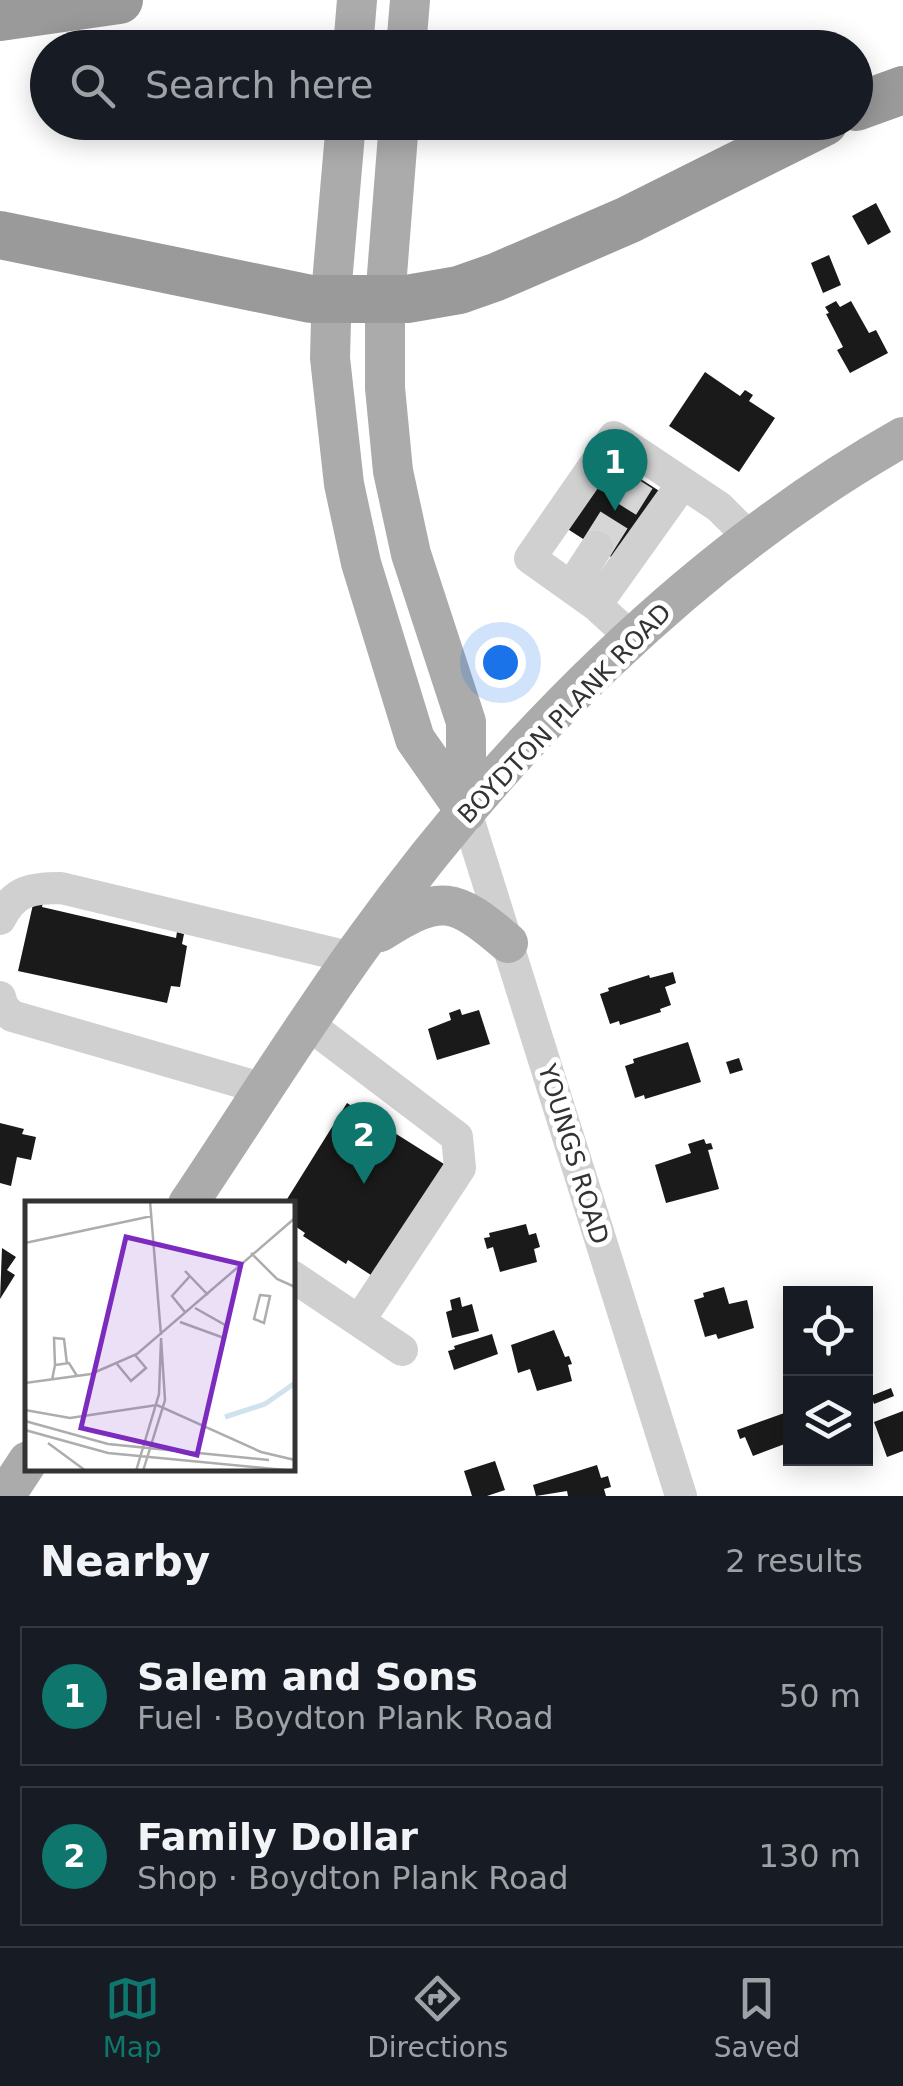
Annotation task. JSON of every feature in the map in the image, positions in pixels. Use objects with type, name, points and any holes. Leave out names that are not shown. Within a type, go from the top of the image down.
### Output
[{"type":"highway","points":[[0,16],[118,0]]},
{"type":"highway","points":[[873,101],[903,90]]},
{"type":"highway","points":[[0,236],[193,277],[331,300],[385,300],[459,290],[496,277],[628,220],[788,140]]},
{"type":"main road","points":[[355,30],[358,0]]},
{"type":"main road","points":[[407,30],[410,0]]},
{"type":"main road","points":[[344,140],[330,358],[344,484],[361,563],[415,739],[466,812]]},
{"type":"main road","points":[[398,140],[385,300],[385,388],[393,471],[416,570],[466,722],[466,812]]},
{"type":"main road","name":"BOYDTON PLANK ROAD","points":[[190,1201],[358,950],[466,812],[516,757],[632,638],[694,581],[835,475],[903,437]]},
{"type":"main road","points":[[358,950],[411,912],[442,904],[475,915],[508,943]]},
{"type":"main road","points":[[6,1496],[25,1465]]},
{"type":"street","points":[[632,638],[584,596],[530,558],[614,436],[645,470],[683,483],[720,507],[748,537]]},
{"type":"street","points":[[584,596],[683,483]]},
{"type":"street","points":[[584,596],[597,548]]},
{"type":"street","name":"YOUNGS ROAD","points":[[466,812],[681,1496]]},
{"type":"street","points":[[0,919],[16,894],[30,888],[61,888],[358,950]]},
{"type":"street","points":[[2,1002],[12,1016],[264,1089]]},
{"type":"street","points":[[308,1024],[458,1138],[460,1168],[359,1321]]},
{"type":"street","points":[[295,1278],[402,1350]]},
{"type":"building","points":[[876,203],[891,232],[868,245],[852,216]]},
{"type":"building","points":[[829,255],[841,285],[823,293],[811,263]]},
{"type":"building","points":[[836,301],[840,307],[851,301],[869,333],[876,330],[888,353],[850,373],[837,350],[843,347],[826,314],[829,313],[825,307]]},
{"type":"building","points":[[705,372],[740,396],[745,390],[753,395],[749,401],[775,418],[739,472],[669,426]]},
{"type":"building","points":[[611,460],[664,494],[619,562],[566,528]]},
{"type":"building","points":[[34,900],[43,902],[42,907],[176,938],[177,932],[184,934],[182,944],[187,946],[180,987],[171,986],[167,1003],[18,971]]},
{"type":"building","points":[[673,972],[676,983],[665,987],[671,1005],[620,1025],[619,1021],[610,1024],[600,994],[649,975],[650,978]]},
{"type":"building","points":[[460,1009],[462,1015],[479,1010],[490,1044],[437,1060],[428,1029],[451,1020],[449,1013]]},
{"type":"building","points":[[688,1042],[701,1082],[645,1099],[644,1095],[635,1098],[625,1066],[634,1063],[633,1059]]},
{"type":"building","points":[[739,1058],[743,1070],[730,1074],[726,1062]]},
{"type":"building","points":[[347,1103],[444,1164],[374,1277],[303,1236],[305,1233],[295,1226],[295,1201],[286,1201]]},
{"type":"building","points":[[0,1123],[24,1129],[22,1134],[36,1137],[31,1160],[17,1157],[11,1186],[0,1183]]},
{"type":"building","points":[[704,1139],[713,1149],[708,1150],[719,1189],[666,1203],[655,1165],[691,1153],[688,1144]]},
{"type":"building","points":[[526,1224],[529,1235],[536,1233],[540,1247],[534,1249],[537,1262],[500,1272],[493,1247],[487,1249],[484,1238],[490,1237],[489,1233]]},
{"type":"building","points":[[2,1248],[16,1257],[7,1270],[15,1275],[0,1299]]},
{"type":"building","points":[[724,1287],[729,1304],[747,1300],[754,1328],[718,1339],[716,1334],[705,1337],[694,1300]]},
{"type":"building","points":[[460,1297],[462,1307],[472,1304],[479,1331],[452,1338],[446,1312],[452,1310],[450,1300]]},
{"type":"building","points":[[554,1330],[572,1364],[568,1365],[572,1381],[537,1391],[530,1369],[518,1373],[511,1345]]},
{"type":"building","points":[[492,1334],[498,1354],[454,1370],[448,1351]]},
{"type":"building","points":[[891,1388],[894,1396],[874,1404],[873,1395]]},
{"type":"building","points":[[903,1411],[903,1451],[887,1457],[874,1422]]},
{"type":"building","points":[[783,1414],[783,1445],[753,1456],[745,1437],[740,1439],[737,1430]]},
{"type":"building","points":[[495,1461],[505,1490],[472,1496],[464,1471]]},
{"type":"building","points":[[597,1465],[601,1478],[608,1476],[611,1487],[604,1489],[606,1496],[568,1496],[567,1491],[536,1496],[533,1485]]},
{"type":"tunnel","points":[[597,547],[639,480]]},
{"type":"place","name":"Salem and Sons","points":[[615,511]]},
{"type":"place","name":"Family Dollar","points":[[364,1184]]}]
